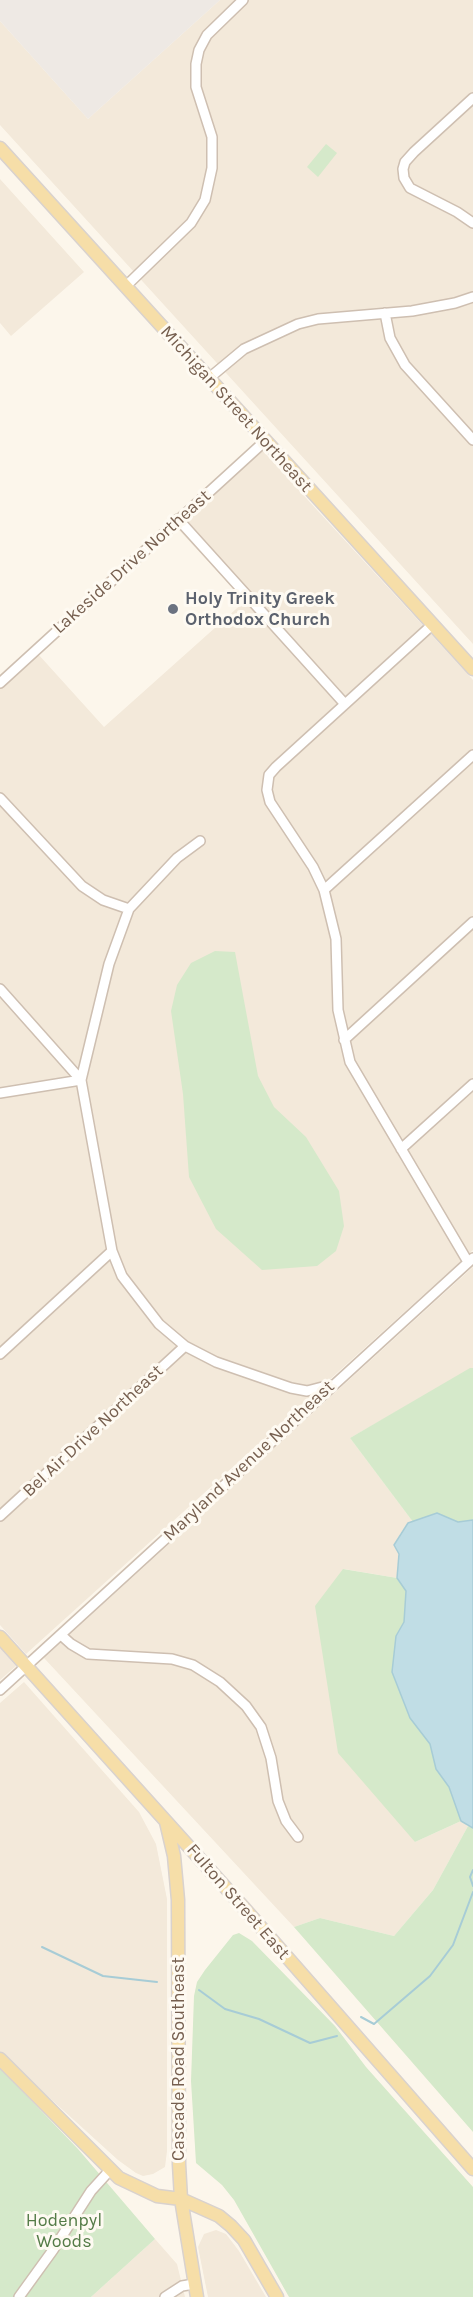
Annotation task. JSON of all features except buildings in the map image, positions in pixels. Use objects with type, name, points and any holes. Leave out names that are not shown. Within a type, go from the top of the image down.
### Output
[{"type":"main road","name":"Michigan Street Northeast","points":[[0,148],[473,669]]},
{"type":"main road","name":"Fulton Street East","points":[[0,1637],[166,1820],[473,2169]]},
{"type":"main road","name":"Cascade Road Southeast","points":[[166,1820],[174,1856],[178,1900],[177,2106],[181,2199],[197,2297]]},
{"type":"main road","points":[[0,2059],[119,2178],[157,2196],[181,2199],[219,2216],[231,2226],[244,2240],[277,2297]]},
{"type":"street","points":[[124,287],[191,223],[205,200],[212,168],[212,136],[196,87],[196,64],[199,50],[207,35],[243,0]]},
{"type":"street","points":[[473,98],[414,152],[405,162],[403,169],[404,178],[410,188],[457,212],[473,223]]},
{"type":"street","points":[[208,379],[244,349],[298,324],[318,319],[385,313],[455,303],[473,297]]},
{"type":"street","points":[[385,313],[390,338],[405,365],[473,440]]},
{"type":"street","name":"Lakeside Drive Northeast","points":[[0,683],[265,441]]},
{"type":"street","points":[[178,519],[344,703]]},
{"type":"street","points":[[432,625],[276,767],[269,775],[267,790],[270,802],[313,867],[324,890],[336,939],[338,1010],[350,1062],[401,1149],[471,1260]]},
{"type":"street","points":[[324,890],[473,755]]},
{"type":"street","points":[[0,798],[82,886],[103,900],[129,909]]},
{"type":"street","points":[[200,841],[177,858],[129,909],[110,964],[81,1080],[112,1251],[123,1276],[134,1292],[159,1324],[185,1346],[216,1362],[291,1388],[307,1391],[331,1385]]},
{"type":"street","points":[[344,1040],[473,922]]},
{"type":"street","points":[[0,989],[81,1080]]},
{"type":"street","points":[[0,1093],[81,1080]]},
{"type":"street","points":[[401,1149],[473,1084]]},
{"type":"street","points":[[0,1354],[112,1251]]},
{"type":"street","name":"Maryland Avenue Northeast","points":[[0,1690],[331,1385],[471,1260]]},
{"type":"street","name":"Bel Air Drive Northeast","points":[[0,1516],[185,1346]]},
{"type":"street","points":[[62,1635],[88,1654],[172,1659],[193,1665],[220,1682],[246,1706],[261,1726],[271,1758],[278,1801],[286,1821],[298,1837]]},
{"type":"street","points":[[19,2297],[91,2191],[111,2169]]},
{"type":"street","points":[[165,2297],[182,2286],[194,2284]]},
{"type":"shaded area","points":[[0,0],[220,0],[88,119],[0,21]]},
{"type":"shaded area","points":[[220,0],[473,0],[473,644],[0,125],[0,21],[88,119]]},
{"type":"shaded area","points":[[0,179],[84,272],[11,336],[0,323]]},
{"type":"shaded area","points":[[262,450],[473,680],[473,1250],[26,1654],[0,1625],[0,689],[38,654],[104,727],[245,601],[178,529]]},
{"type":"shaded area","points":[[473,1267],[473,1368],[350,1438],[413,1522],[408,1523],[400,1534],[397,1578],[344,1569],[415,1842],[461,1821],[468,1826],[433,1890],[394,1936],[320,1918],[294,1927],[44,1658]]},
{"type":"shaded area","points":[[0,1648],[16,1666],[0,1680]]},
{"type":"shaded area","points":[[24,1682],[139,1812],[156,1844],[167,1899],[167,2151],[165,2167],[153,2174],[143,2176],[118,2160],[0,2053],[0,1703]]},
{"type":"shaded area","points":[[216,2230],[226,2234],[239,2251],[266,2297],[208,2297],[198,2247],[204,2234]]},
{"type":"shaded area","points":[[155,2239],[177,2264],[185,2297],[91,2297]]},
{"type":"green space","points":[[326,144],[337,153],[318,177],[307,167]]},
{"type":"green space","points":[[215,951],[235,952],[258,1076],[274,1107],[306,1137],[339,1191],[344,1226],[336,1251],[317,1266],[262,1270],[216,1229],[189,1177],[183,1094],[171,1011],[177,985],[191,963]]},
{"type":"green space","points":[[473,1368],[473,1520],[458,1522],[436,1513],[413,1522],[350,1438]]},
{"type":"green space","points":[[343,1569],[397,1578],[406,1590],[404,1622],[396,1636],[410,1718],[430,1744],[436,1769],[449,1787],[461,1821],[415,1842],[338,1753],[315,1606]]},
{"type":"green space","points":[[468,1826],[473,1828],[473,2132],[294,1927],[320,1918],[394,1936],[433,1890]]},
{"type":"green space","points":[[239,1933],[252,1941],[335,2026],[366,2067],[473,2187],[473,2297],[289,2297],[234,2200],[222,2185],[196,2163],[191,2081],[194,1996],[197,1982],[205,1970],[233,1935]]},
{"type":"green space","name":"Hodenpyl Woods","points":[[0,2068],[78,2149],[155,2239],[91,2297],[0,2297]]},
{"type":"water","points":[[437,1513],[458,1522],[473,1520],[473,1828],[461,1821],[449,1787],[436,1769],[430,1744],[410,1718],[392,1672],[396,1636],[404,1622],[406,1591],[397,1578],[399,1554],[394,1545],[408,1523]]},
{"type":"waterway","points":[[473,1870],[470,1877],[473,1886]]},
{"type":"waterway","points":[[361,2017],[374,2024],[430,1976],[453,1945],[473,1892]]},
{"type":"waterway","points":[[42,1947],[103,1976],[157,1982]]},
{"type":"waterway","points":[[199,1990],[225,2009],[259,2019],[310,2043],[337,2036]]},
{"type":"place","name":"Holy Trinity Greek Orthodox Church","points":[[173,609]]}]
